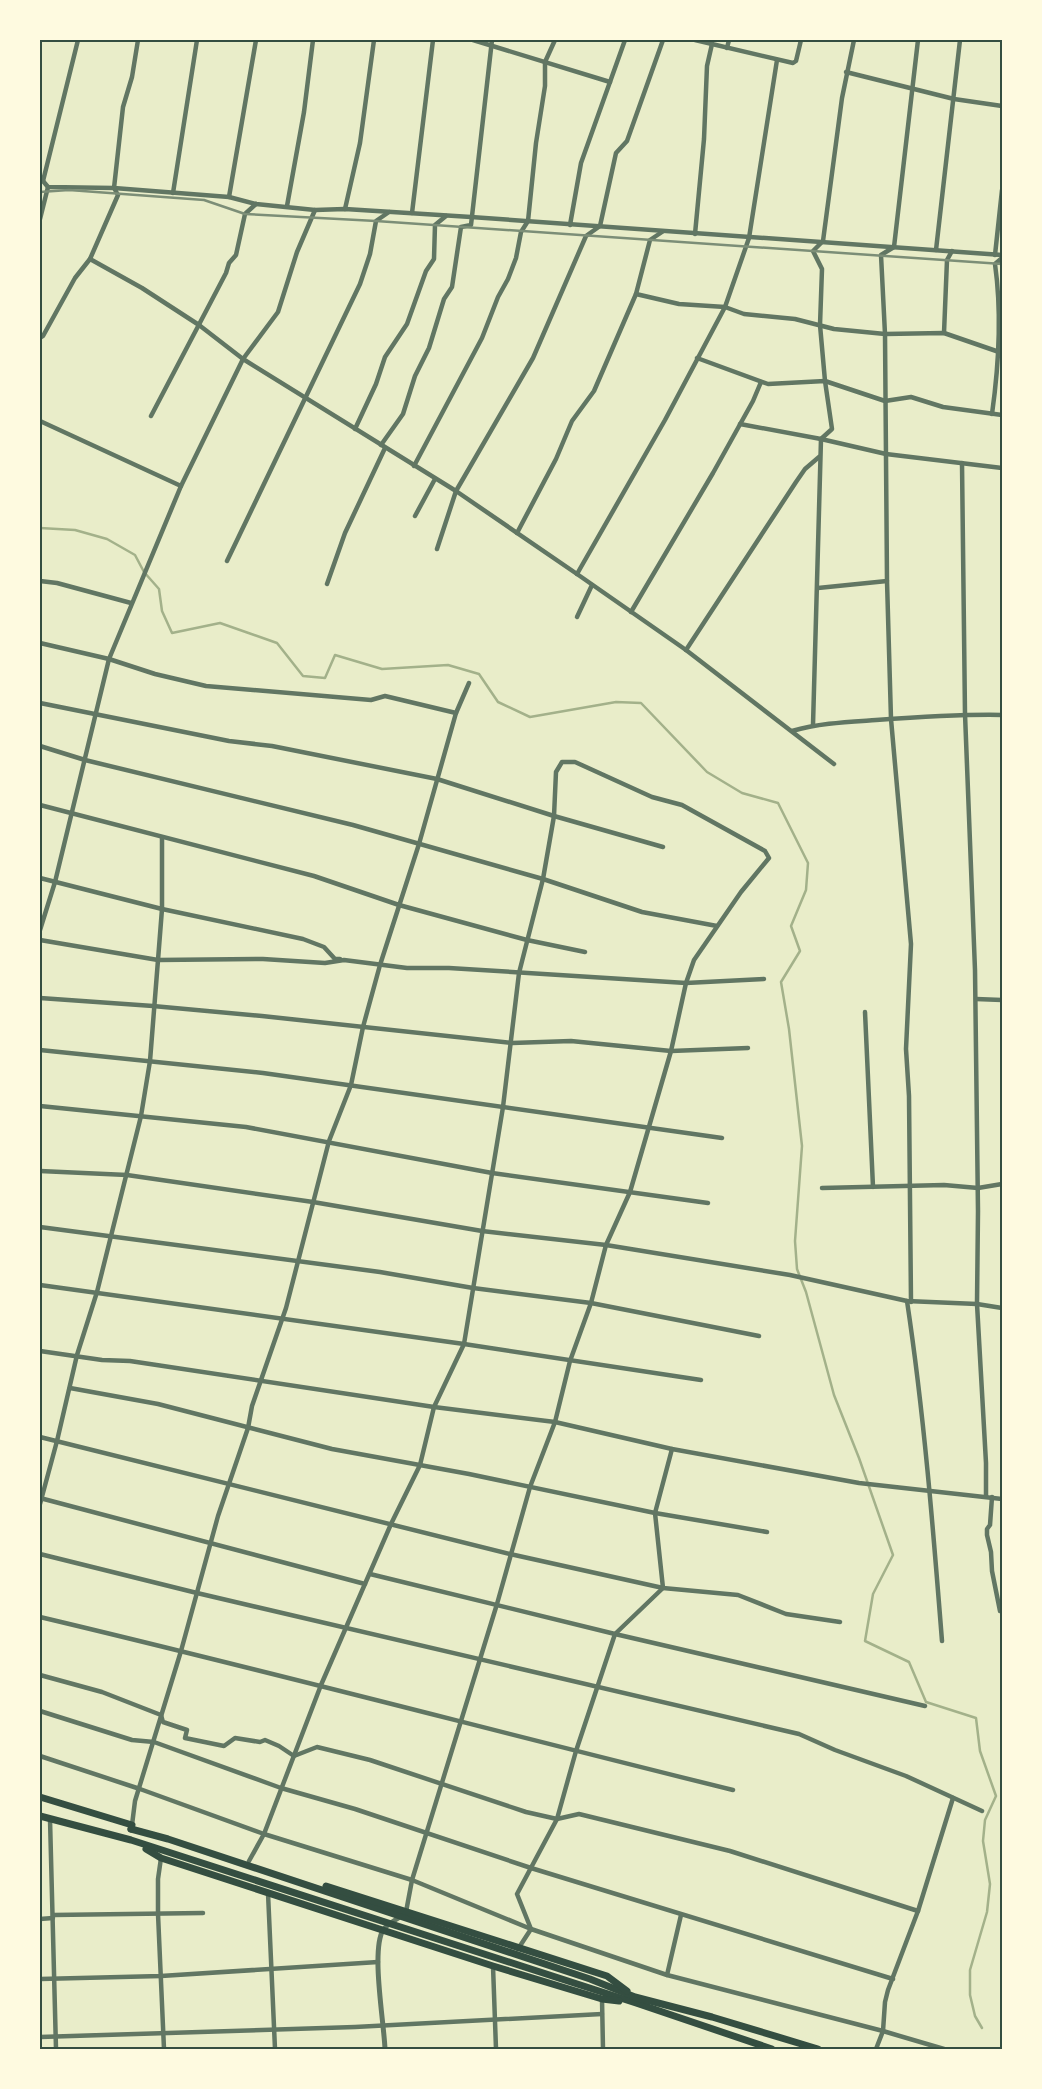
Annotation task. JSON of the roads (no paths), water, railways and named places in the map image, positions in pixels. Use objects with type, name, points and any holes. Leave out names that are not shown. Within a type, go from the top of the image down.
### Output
[{"type":"highway","points":[[40,1797],[590,1979],[635,2000],[772,2049]]},
{"type":"highway","points":[[40,1816],[131,1840],[163,1855],[268,1892],[493,1966],[602,1999],[635,2000]]},
{"type":"highway","points":[[132,1827],[176,1836],[518,1949],[607,1976],[635,2000]]},
{"type":"highway","points":[[163,1855],[588,1988],[712,2017],[818,2049]]},
{"type":"street","points":[[78,40],[42,181],[48,187],[114,188],[174,192],[229,197],[256,204],[315,210],[345,209],[412,213],[995,254],[1002,257],[995,264],[999,292],[1000,352],[992,414]]},
{"type":"street","points":[[40,338],[43,336],[75,278],[90,259],[118,195],[114,188],[122,107],[132,77],[138,40]]},
{"type":"street","points":[[174,192],[197,40]]},
{"type":"street","points":[[229,197],[256,40]]},
{"type":"street","points":[[287,206],[304,112],[313,40]]},
{"type":"street","points":[[345,209],[360,143],[374,40]]},
{"type":"street","points":[[412,213],[432,40]]},
{"type":"street","points":[[473,40],[492,43],[610,82]]},
{"type":"street","points":[[414,466],[444,406],[465,372],[482,338],[516,258],[521,232],[528,221],[536,143],[545,86],[545,62],[555,40]]},
{"type":"street","points":[[570,225],[581,163],[624,40]]},
{"type":"street","points":[[437,549],[456,491],[533,358],[586,236],[600,226],[616,153],[627,141],[663,40]]},
{"type":"street","points":[[695,40],[777,60],[795,62],[801,40]]},
{"type":"street","points":[[727,48],[729,40]]},
{"type":"street","points":[[813,725],[818,588],[819,457],[821,439],[832,430],[820,325],[822,269],[813,251],[823,241],[846,72],[854,40]]},
{"type":"street","points":[[894,247],[918,40]]},
{"type":"street","points":[[936,250],[960,40]]},
{"type":"street","points":[[327,584],[346,533],[383,447],[403,414],[444,299],[452,287],[461,227],[470,225],[492,43]]},
{"type":"street","points":[[695,234],[704,139],[707,66],[712,44]]},
{"type":"street","points":[[577,574],[725,308],[749,238],[777,60]]},
{"type":"street","points":[[846,72],[912,90],[954,99],[1002,106]]},
{"type":"street","points":[[40,219],[48,187]]},
{"type":"street","points":[[995,254],[1002,190]]},
{"type":"street","points":[[151,416],[226,273],[229,263],[236,255],[245,214],[256,204]]},
{"type":"street","points":[[40,930],[55,882],[109,659],[180,486],[243,359],[278,312],[297,252],[315,210]]},
{"type":"street","points":[[227,562],[360,284],[370,254],[376,221],[389,212]]},
{"type":"street","points":[[355,429],[386,357],[407,324],[426,271],[434,259],[435,225],[446,216]]},
{"type":"street","points":[[517,533],[556,459],[572,421],[594,391],[636,294],[650,240],[662,232]]},
{"type":"street","points":[[894,247],[881,255],[885,334],[884,400],[891,719],[911,944],[906,1049],[909,1096],[909,1301],[921,1396],[923,1441],[930,1490],[942,1641]]},
{"type":"street","points":[[944,334],[947,260],[952,251]]},
{"type":"street","points":[[90,259],[142,288],[199,325],[243,359],[456,491],[686,650],[834,764]]},
{"type":"street","points":[[636,294],[679,304],[725,308],[744,314],[795,319],[834,329],[885,334],[944,334],[1000,352]]},
{"type":"street","points":[[697,358],[768,384],[825,381],[884,400],[911,397],[943,407],[1002,415]]},
{"type":"street","points":[[631,612],[740,424],[761,382]]},
{"type":"street","points":[[40,421],[180,486]]},
{"type":"street","points":[[740,424],[821,439],[886,454],[1002,468]]},
{"type":"street","points":[[686,650],[805,468],[819,457]]},
{"type":"street","points":[[962,463],[965,714],[976,999],[977,1304],[991,1518],[987,1535],[1000,1611]]},
{"type":"street","points":[[415,516],[435,479]]},
{"type":"street","points":[[40,580],[131,603]]},
{"type":"street","points":[[818,588],[887,581]]},
{"type":"street","points":[[577,617],[592,586]]},
{"type":"street","points":[[40,643],[109,659],[155,674],[206,686],[371,700],[385,696],[456,713]]},
{"type":"street","points":[[132,1827],[135,1801],[181,1650],[218,1516],[248,1428],[252,1406],[286,1308],[329,1141],[351,1085],[363,1027],[380,965],[419,844],[456,713],[469,683]]},
{"type":"street","points":[[40,703],[437,780],[554,816],[663,846]]},
{"type":"street","points":[[792,731],[813,725],[891,719],[965,714],[1002,715]]},
{"type":"street","points":[[40,746],[85,760],[353,825],[543,879],[642,912],[717,926]]},
{"type":"street","points":[[249,1861],[264,1834],[321,1685],[391,1524],[420,1465],[434,1407],[464,1344],[503,1107],[519,973],[543,879],[554,816],[556,772],[562,762],[575,762],[652,797],[682,805],[765,851],[769,858],[741,892],[694,960],[686,983],[671,1051],[630,1192],[606,1245],[591,1304],[570,1361],[555,1422],[530,1487],[497,1604],[412,1880],[406,1912],[383,1929],[378,1962],[386,2049]]},
{"type":"street","points":[[40,805],[314,876],[400,905],[527,940],[585,952]]},
{"type":"street","points":[[162,838],[162,909],[150,1061],[141,1116],[112,1235],[77,1356],[57,1441],[40,1500],[365,1584]]},
{"type":"street","points":[[40,878],[162,909],[303,939],[324,947],[335,959],[380,965],[686,983],[764,979]]},
{"type":"street","points":[[40,940],[158,960],[263,959],[325,963],[344,960]]},
{"type":"street","points":[[40,998],[153,1006],[512,1043],[571,1041],[671,1051],[748,1048]]},
{"type":"street","points":[[976,999],[1002,1000]]},
{"type":"street","points":[[865,1012],[873,1187]]},
{"type":"street","points":[[40,1050],[351,1085],[722,1138]]},
{"type":"street","points":[[40,1106],[246,1127],[492,1173],[708,1203]]},
{"type":"street","points":[[40,1170],[127,1174],[313,1202],[482,1231],[606,1245],[790,1275],[909,1301],[977,1304],[1002,1308]]},
{"type":"street","points":[[822,1188],[944,1185],[978,1188],[1002,1184]]},
{"type":"street","points":[[40,1226],[380,1272],[473,1288],[591,1304],[759,1336]]},
{"type":"street","points":[[40,1285],[464,1344],[701,1380]]},
{"type":"street","points":[[40,1351],[130,1361],[434,1407],[555,1422],[672,1449],[859,1483],[1002,1498]]},
{"type":"street","points":[[70,1388],[158,1404],[332,1449],[655,1513],[767,1532]]},
{"type":"street","points":[[40,1437],[510,1554],[663,1588],[738,1595],[786,1614],[840,1622]]},
{"type":"street","points":[[663,1588],[655,1513],[672,1449]]},
{"type":"street","points":[[40,1554],[197,1593],[799,1734],[835,1750],[906,1776],[982,1812]]},
{"type":"street","points":[[370,1574],[615,1634],[925,1706]]},
{"type":"street","points":[[531,1929],[517,1894],[557,1819],[596,1687],[615,1634],[663,1588]]},
{"type":"street","points":[[40,1617],[181,1650],[576,1752],[733,1790]]},
{"type":"street","points":[[40,1675],[102,1692],[161,1715]]},
{"type":"street","points":[[40,1711],[132,1740],[154,1742],[281,1788],[355,1809],[531,1868],[681,1915],[893,1979]]},
{"type":"street","points":[[161,1715],[163,1722],[187,1730],[185,1738],[224,1746],[235,1738],[260,1742],[265,1740],[280,1746],[294,1756]]},
{"type":"street","points":[[294,1756],[317,1747],[370,1760],[442,1782],[498,1803],[557,1819],[579,1814],[730,1850],[918,1911]]},
{"type":"street","points":[[40,1756],[140,1789],[264,1834],[412,1880],[531,1929],[667,1975],[883,2031],[944,2049]]},
{"type":"street","points":[[876,2049],[883,2031],[885,2002],[918,1911],[953,1798]]},
{"type":"street","points":[[50,1819],[56,1979],[56,2049]]},
{"type":"street","points":[[163,1855],[158,1879],[158,1914],[164,2049]]},
{"type":"street","points":[[268,1892],[275,2049]]},
{"type":"street","points":[[40,1919],[53,1917],[203,1913]]},
{"type":"street","points":[[667,1975],[681,1915]]},
{"type":"street","points":[[518,1949],[531,1929]]},
{"type":"street","points":[[40,1979],[161,1976],[378,1962]]},
{"type":"street","points":[[493,1966],[496,2049]]},
{"type":"street","points":[[602,1999],[603,2049]]},
{"type":"street","points":[[40,2037],[274,2030],[602,2014]]},
{"type":"waterway","points":[[40,528],[75,530],[107,539],[135,555],[144,572],[159,589],[162,611],[172,633],[220,623],[277,643],[303,676],[325,678],[335,655],[382,669],[448,665],[479,674],[498,702],[530,717],[616,702],[641,703],[707,772],[742,793],[778,803],[808,863],[806,890],[791,926],[800,951],[781,982],[789,1029],[802,1146],[795,1241],[797,1269],[806,1292],[834,1395],[859,1458],[893,1555],[873,1594],[865,1641],[909,1662],[926,1702],[976,1718],[980,1751],[996,1796],[985,1820],[983,1841],[990,1884],[987,1912],[970,1970],[970,1995],[975,2016],[982,2028]]},
{"type":"railway","points":[[40,192],[69,190],[204,200],[245,214],[376,221],[1002,264]]}]
